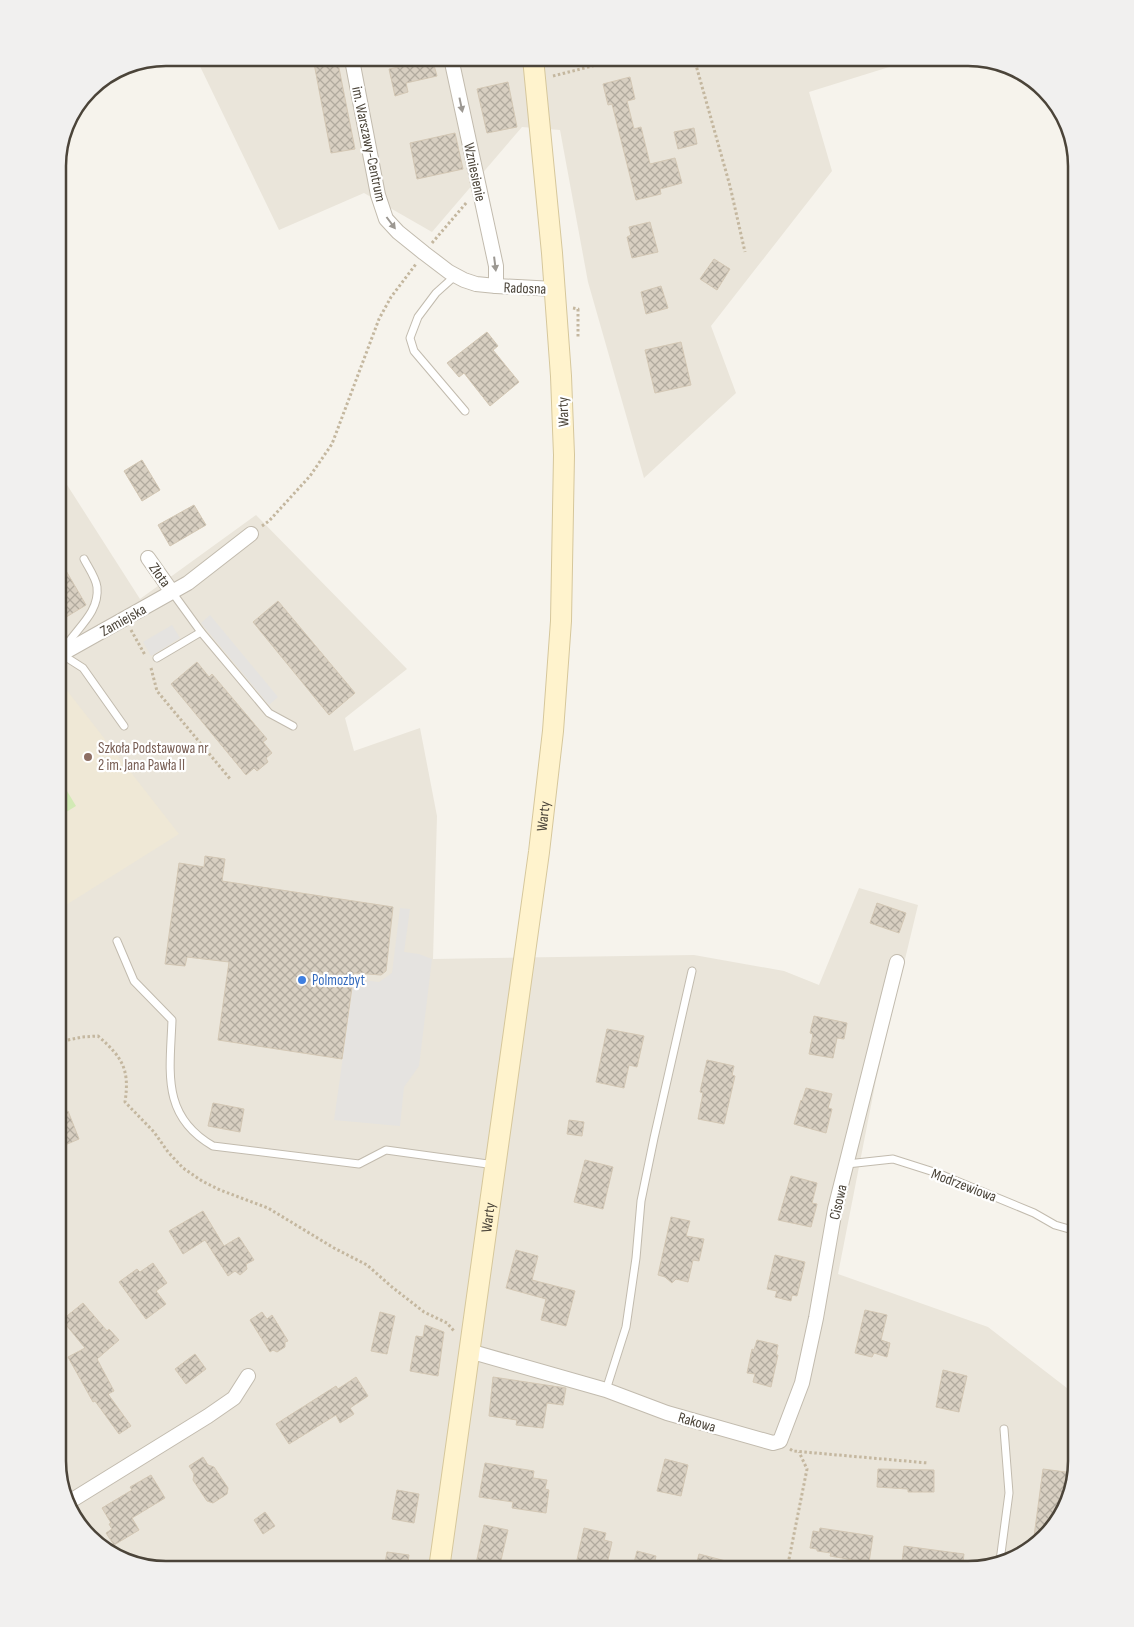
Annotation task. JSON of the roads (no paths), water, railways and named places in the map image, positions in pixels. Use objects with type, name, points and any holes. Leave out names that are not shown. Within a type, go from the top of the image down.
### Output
[{"type":"main road","name":"Warty","points":[[440,1561],[539,852],[557,679],[563,569],[564,455],[555,289],[534,66]]},
{"type":"street","name":"im. Warszawy-Centrum","points":[[353,66],[378,196],[386,219],[398,232],[424,253],[456,275],[476,284],[496,286]]},
{"type":"street","name":"Wzniesienie","points":[[453,66],[496,266],[496,286]]},
{"type":"street","name":"Radosna","points":[[496,286],[555,289]]},
{"type":"street","name":"Zamiejska","points":[[66,651],[188,583],[251,534]]},
{"type":"street","name":"Złota","points":[[148,558],[172,592]]},
{"type":"street","name":"Cisowa","points":[[780,1441],[802,1383],[816,1318],[835,1209],[897,962]]},
{"type":"street","name":"Rakowa","points":[[469,1352],[606,1390],[667,1413],[721,1430],[773,1443],[780,1441]]},
{"type":"street","points":[[74,1499],[234,1398],[248,1376]]},
{"type":"lane","points":[[456,275],[436,293],[418,317],[410,338],[414,351],[465,411]]},
{"type":"lane","points":[[66,644],[87,619],[96,603],[97,586],[84,559]]},
{"type":"lane","points":[[172,592],[201,632],[269,713],[293,726]]},
{"type":"lane","points":[[157,658],[201,632]]},
{"type":"lane","points":[[66,659],[83,668],[124,726]]},
{"type":"lane","points":[[117,941],[134,981],[172,1020],[170,1067],[174,1102],[187,1127],[198,1138],[213,1146],[359,1164],[386,1150],[495,1165]]},
{"type":"lane","points":[[606,1390],[626,1327],[636,1258],[641,1201],[692,971]]},
{"type":"lane","name":"Modrzewiowa","points":[[846,1164],[893,1159],[946,1177],[1034,1213],[1055,1225],[1068,1229]]},
{"type":"lane","points":[[1001,1555],[1009,1493],[1004,1429]]},
{"type":"place","name":"Szkoła Podstawowa nr 2 im. Jana Pawła II","points":[[88,757]]},
{"type":"place","name":"Polmozbyt","points":[[302,980]]}]
